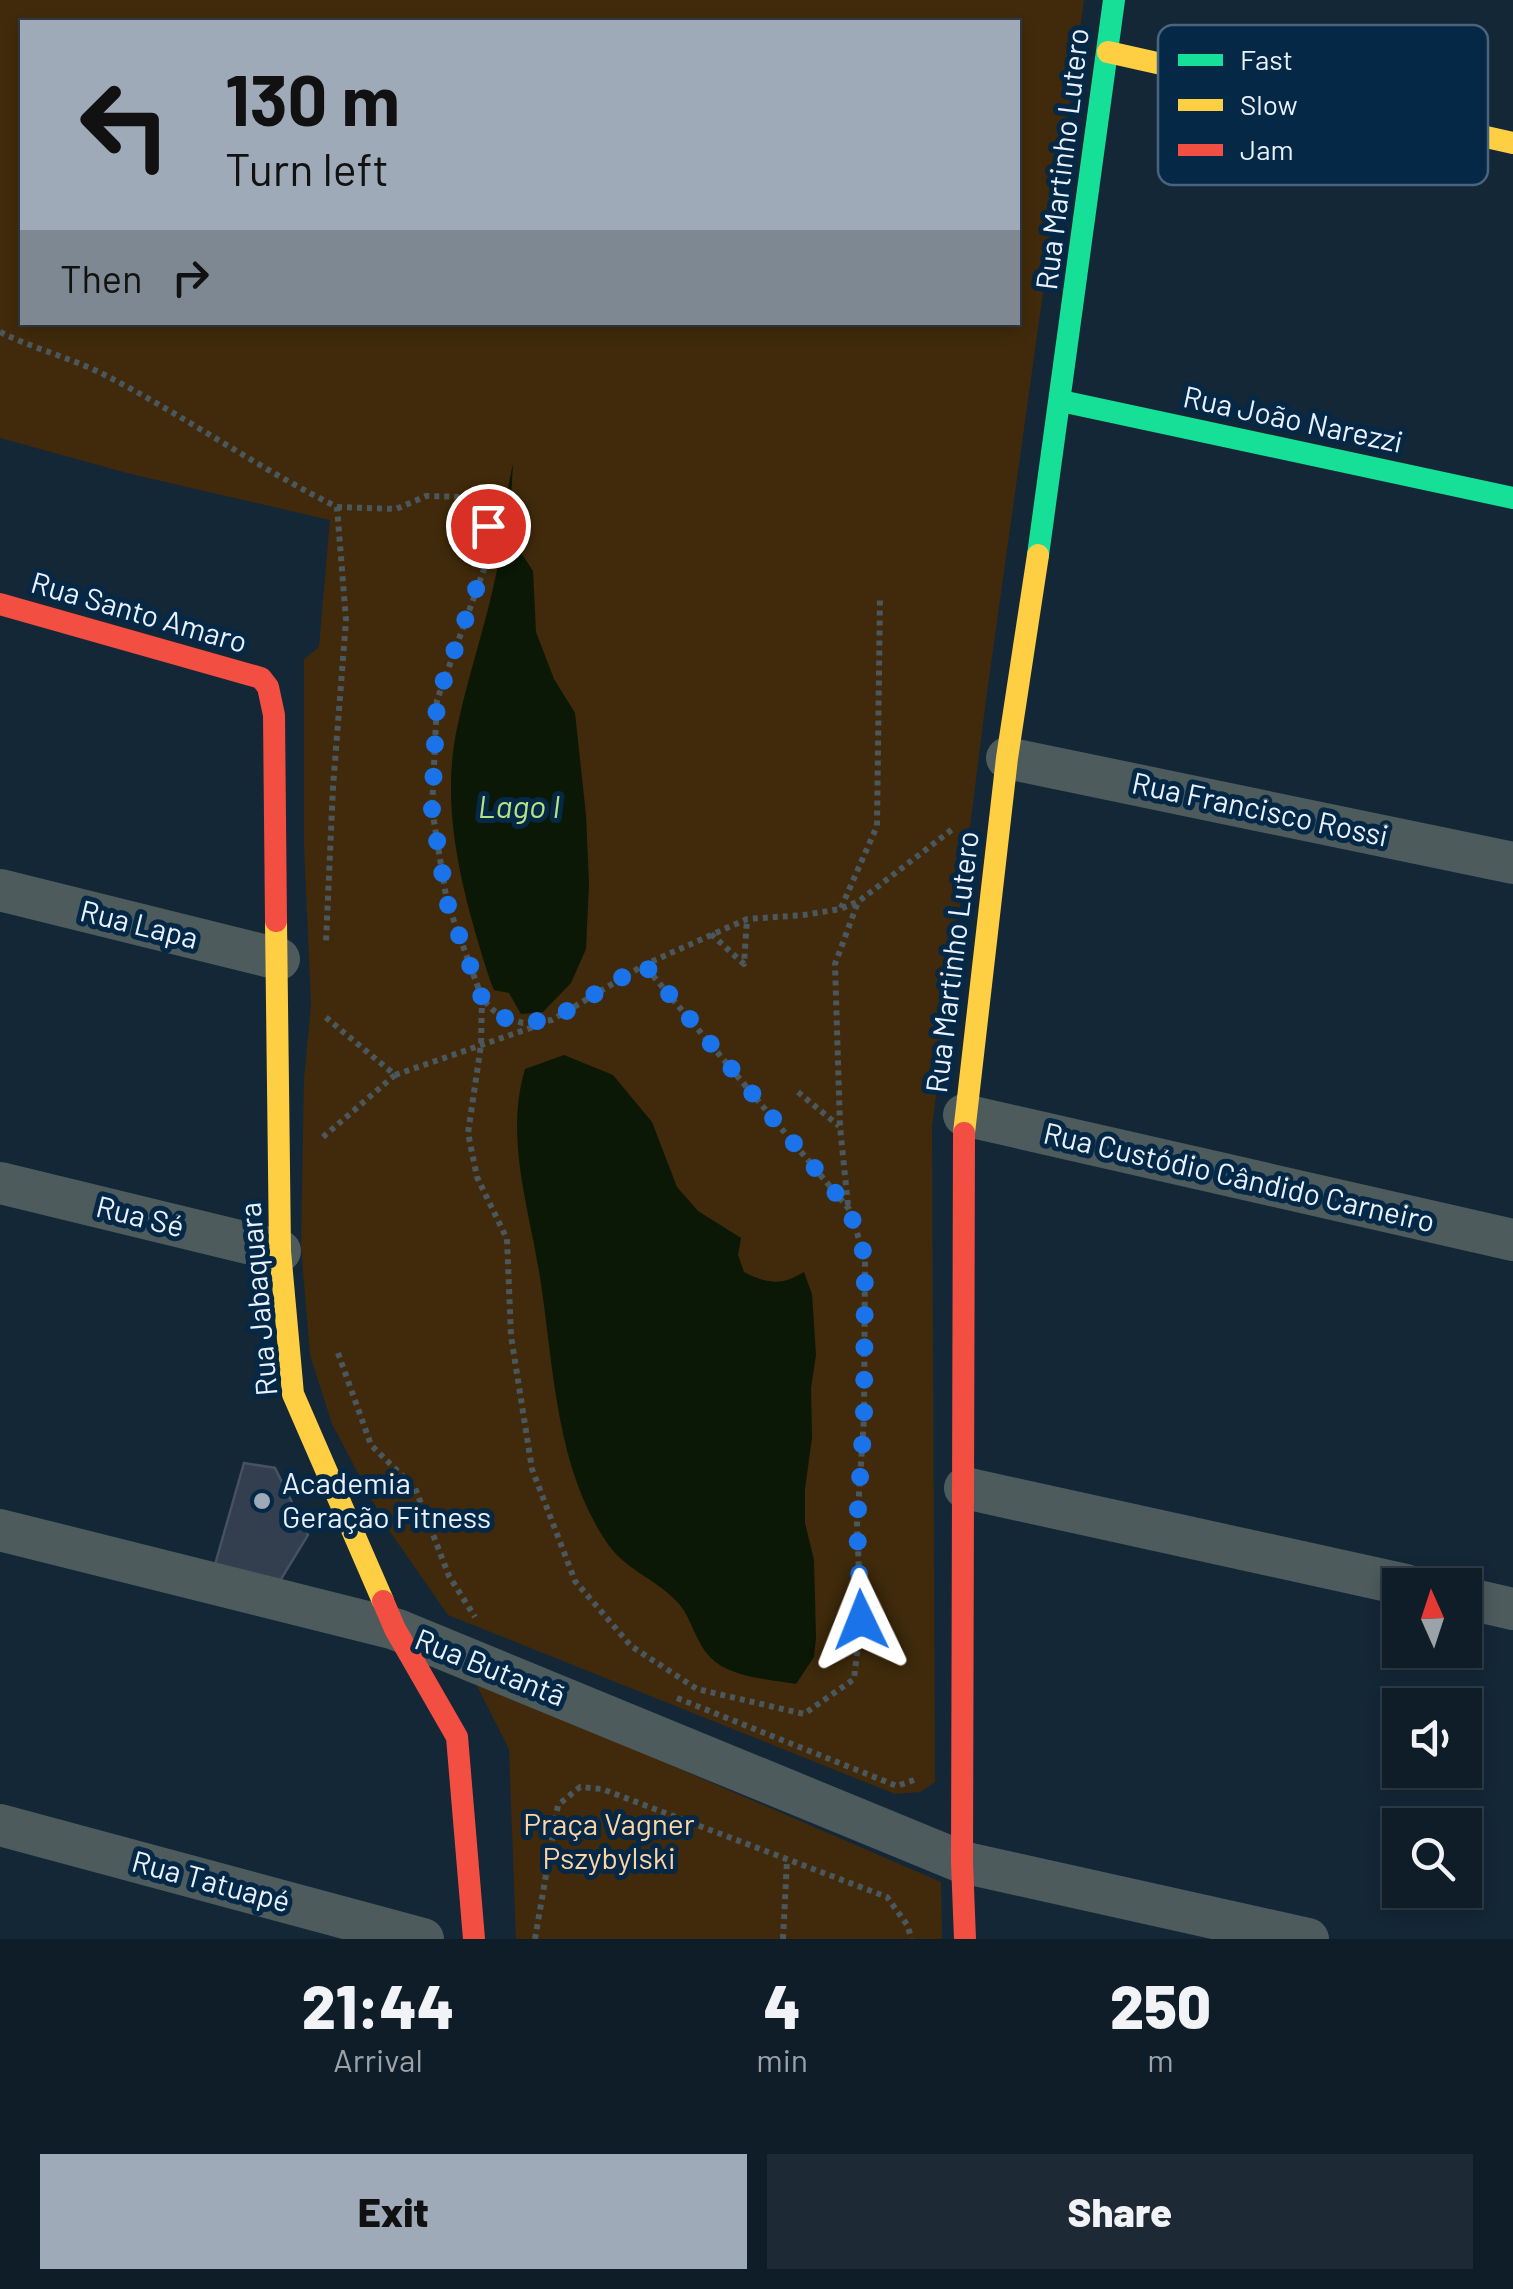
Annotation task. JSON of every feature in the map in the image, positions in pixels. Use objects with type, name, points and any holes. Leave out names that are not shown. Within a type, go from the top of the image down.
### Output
[{"type":"street","name":"Rua Martinho Lutero","points":[[965,1939],[964,1116],[1007,758],[1061,402],[1114,0]]},
{"type":"street","points":[[1108,52],[1158,63]]},
{"type":"street","points":[[1488,137],[1513,143]]},
{"type":"street","name":"Rua João Narezzi","points":[[1061,402],[1513,498]]},
{"type":"street","name":"Rua Santo Amaro","points":[[0,604],[262,678]]},
{"type":"street","name":"Rua Jabaquara","points":[[262,678],[274,715],[280,1250],[293,1394],[395,1629],[457,1737],[474,1939]]},
{"type":"street","name":"Rua Francisco Rossi","points":[[1007,758],[1513,863]]},
{"type":"street","name":"Rua Lapa","points":[[0,890],[278,960]]},
{"type":"street","name":"Rua Custódio Cândido Carneiro","points":[[964,1116],[1513,1240]]},
{"type":"street","name":"Rua Sé","points":[[0,1183],[280,1250]]},
{"type":"street","points":[[965,1488],[1382,1580]]},
{"type":"street","name":"Rua Butantã","points":[[0,1530],[395,1629],[962,1862],[1308,1939]]},
{"type":"street","points":[[1482,1602],[1513,1608]]},
{"type":"street","name":"Rua Tatuapé","points":[[0,1826],[422,1939]]},
{"type":"path","points":[[0,332],[98,372],[218,437],[286,482],[337,507],[396,509],[426,496],[464,497],[488,526],[486,561],[437,700],[432,809],[447,902],[482,998],[482,1045],[468,1134],[477,1176],[506,1239],[510,1336],[532,1469],[575,1580],[630,1646],[697,1690],[804,1714],[854,1679],[861,1620],[857,1524],[864,1418],[865,1257],[849,1209],[840,1127],[835,964],[858,901]]},
{"type":"path","points":[[326,958],[333,787],[346,620],[337,507]]},
{"type":"path","points":[[840,909],[877,826],[880,597]]},
{"type":"path","points":[[320,1123],[319,1140],[395,1075],[552,1020],[644,964],[747,919],[840,909],[858,901],[956,827]]},
{"type":"path","points":[[711,934],[744,964],[747,919]]},
{"type":"path","points":[[644,964],[849,1209]]},
{"type":"path","points":[[322,1033],[324,996]]},
{"type":"path","points":[[482,998],[505,1018],[524,1022],[552,1020]]},
{"type":"path","points":[[311,1005],[395,1075]]},
{"type":"path","points":[[798,1092],[840,1127]]},
{"type":"path","points":[[332,1336],[372,1444],[415,1488],[449,1576],[474,1617],[492,1624]]},
{"type":"path","points":[[674,1697],[897,1786],[923,1777]]},
{"type":"path","points":[[535,1939],[558,1805],[580,1787],[602,1788],[887,1897],[908,1926],[911,1939]]},
{"type":"path","points":[[783,1939],[786,1860]]},
{"type":"green space","points":[[0,0],[1084,0],[986,700],[932,1128],[935,1782],[920,1792],[895,1794],[448,1615],[386,1526],[332,1424],[310,1355],[301,1246],[304,1080],[311,1005],[304,844],[304,659],[319,647],[330,520],[131,474],[0,438]]},
{"type":"green space","name":"Praça Vagner Pszybylski","points":[[474,1680],[941,1882],[942,1939],[516,1939],[509,1749]]},
{"type":"water","name":"Lago I","points":[[513,464],[510,518],[516,545],[533,571],[536,632],[554,679],[575,713],[589,883],[586,949],[571,983],[543,1012],[521,1014],[509,993],[494,990],[490,980],[464,889],[451,795],[456,733],[497,570]]},
{"type":"water","points":[[564,1055],[613,1075],[652,1122],[677,1187],[698,1211],[741,1238],[738,1255],[744,1272],[774,1282],[804,1272],[812,1294],[816,1355],[805,1523],[814,1560],[816,1638],[814,1657],[796,1684],[739,1673],[710,1657],[680,1605],[610,1547],[577,1484],[559,1414],[524,1196],[517,1120],[525,1069]]},
{"type":"building","name":"Academia Geração Fitness","points":[[244,1463],[275,1468],[308,1535],[278,1584],[214,1568]]},
{"type":"traffic: fast","points":[[1038,555],[1114,0]]},
{"type":"traffic: fast","points":[[1061,401],[1513,498]]},
{"type":"traffic: slow","points":[[1108,52],[1158,63]]},
{"type":"traffic: slow","points":[[1488,137],[1513,143]]},
{"type":"traffic: slow","points":[[964,1133],[1007,758],[1038,555]]},
{"type":"traffic: slow","points":[[276,921],[280,1251],[293,1394],[383,1601]]},
{"type":"traffic: jam","points":[[0,604],[261,678],[268,687],[274,715],[276,921]]},
{"type":"traffic: jam","points":[[964,1133],[965,1939]]},
{"type":"traffic: jam","points":[[383,1601],[457,1737],[474,1939]]},
{"type":"place","name":"Academia Geração Fitness","points":[[262,1501]]},
{"type":"route","points":[[488,526],[486,561],[437,700],[432,809],[447,902],[482,998],[505,1018],[524,1022],[552,1020],[644,964],[849,1209],[865,1257],[864,1418],[857,1524],[861,1620]]}]
